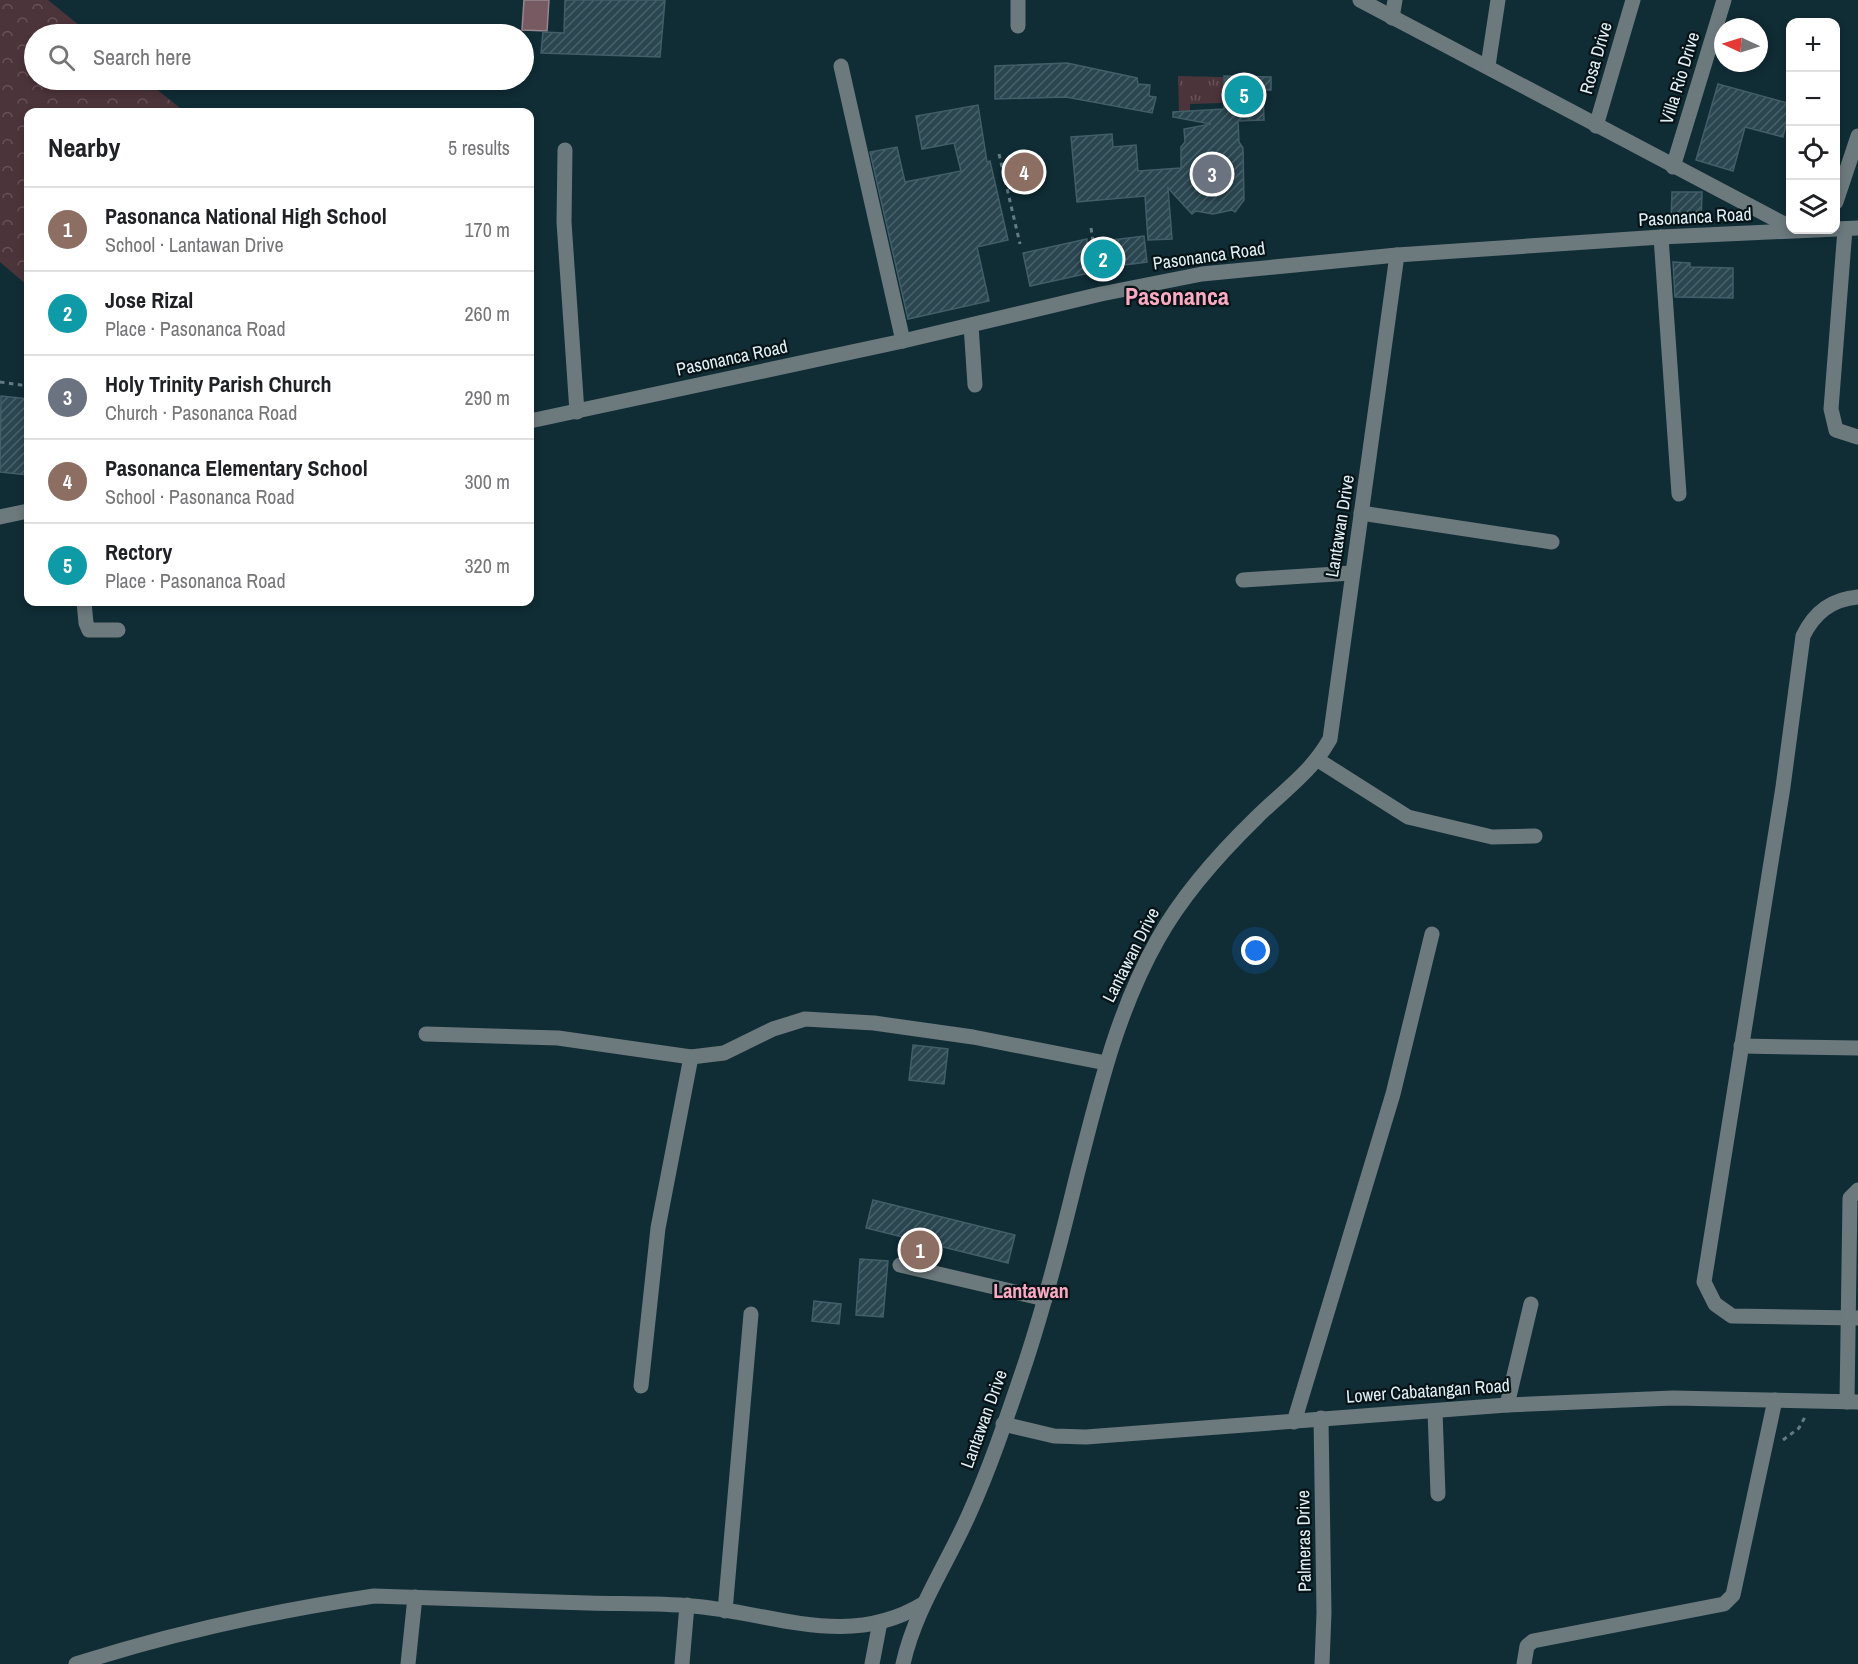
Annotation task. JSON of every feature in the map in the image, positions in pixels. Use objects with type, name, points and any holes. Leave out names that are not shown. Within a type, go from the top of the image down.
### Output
[{"type":"street","points":[[1018,0],[1018,26]]},
{"type":"street","name":"Pasonanca Road","points":[[1360,0],[1488,66],[1673,167],[1786,224]]},
{"type":"street","points":[[1392,18],[1395,0]]},
{"type":"street","points":[[1488,66],[1498,0]]},
{"type":"street","name":"Rosa Drive","points":[[1596,126],[1633,0]]},
{"type":"street","name":"Villa Rio Drive","points":[[1673,167],[1724,0]]},
{"type":"street","points":[[841,66],[903,341]]},
{"type":"street","points":[[1840,190],[1858,136]]},
{"type":"street","points":[[565,150],[564,222],[577,412]]},
{"type":"street","points":[[1851,228],[1832,420],[1836,430],[1858,437]]},
{"type":"street","name":"Pasonanca Road","points":[[534,420],[903,341],[1101,294],[1202,274],[1397,255],[1786,230]]},
{"type":"street","points":[[1661,237],[1679,494]]},
{"type":"street","name":"Lantawan Drive","points":[[903,1664],[923,1604],[970,1511],[1003,1424],[1045,1299],[1106,1063],[1122,1015],[1157,939],[1182,902],[1257,817],[1301,779],[1318,760],[1330,739],[1397,255]]},
{"type":"street","points":[[971,325],[975,385]]},
{"type":"street","points":[[0,517],[24,512]]},
{"type":"street","points":[[1361,513],[1552,542]]},
{"type":"street","points":[[1243,580],[1352,573]]},
{"type":"street","points":[[1853,1318],[1732,1316],[1715,1304],[1704,1282],[1783,787],[1803,636],[1811,620],[1826,606],[1858,597]]},
{"type":"street","points":[[84,606],[89,630],[118,630]]},
{"type":"street","points":[[1318,760],[1408,817],[1492,837],[1535,836]]},
{"type":"street","points":[[1294,1422],[1393,1094],[1432,934]]},
{"type":"street","points":[[426,1034],[558,1038],[691,1057],[724,1053],[773,1029],[805,1018],[874,1023],[973,1037],[1106,1063]]},
{"type":"street","points":[[1741,1046],[1858,1048]]},
{"type":"street","points":[[641,1386],[658,1228],[691,1057]]},
{"type":"street","points":[[1852,1402],[1853,1318],[1850,1198],[1858,1190]]},
{"type":"street","points":[[900,1265],[1045,1299]]},
{"type":"street","points":[[1508,1405],[1531,1305]]},
{"type":"street","points":[[725,1611],[752,1314]]},
{"type":"street","name":"Lower Cabatangan Road","points":[[1003,1424],[1054,1436],[1086,1437],[1508,1405],[1673,1398],[1852,1402]]},
{"type":"street","points":[[1524,1664],[1527,1646],[1533,1641],[1724,1604],[1733,1595],[1762,1450],[1775,1400]]},
{"type":"street","points":[[1435,1411],[1438,1494]]},
{"type":"street","name":"Palmeras Drive","points":[[1321,1419],[1324,1569],[1322,1664]]},
{"type":"street","points":[[76,1664],[145,1642],[325,1604],[374,1596],[687,1605],[814,1627],[859,1626],[880,1622],[903,1616],[923,1604]]},
{"type":"street","points":[[408,1664],[415,1598]]},
{"type":"street","points":[[682,1664],[687,1605]]},
{"type":"street","points":[[872,1664],[880,1622]]},
{"type":"path","points":[[999,153],[1020,244]]},
{"type":"path","points":[[1091,228],[1099,278]]},
{"type":"path","points":[[0,382],[24,386]]},
{"type":"path","points":[[1762,1450],[1798,1428],[1809,1401]]},
{"type":"green space","points":[[0,0],[48,0],[78,24],[24,24],[24,90],[158,90],[180,108],[24,108],[24,283],[0,262]]},
{"type":"green space","points":[[1178,76],[1223,77],[1223,103],[1190,104],[1190,111],[1179,112]]},
{"type":"shaded area","points":[[524,0],[549,0],[547,31],[534,30],[534,24],[522,24]]},
{"type":"building","points":[[565,0],[665,0],[660,57],[541,53],[543,32],[564,33]]},
{"type":"building","points":[[1067,63],[1137,78],[1138,84],[1150,85],[1149,96],[1156,97],[1152,113],[1066,97],[995,99],[995,66]]},
{"type":"building","points":[[1224,76],[1271,77],[1271,90],[1263,90],[1264,120],[1238,121],[1239,142],[1243,148],[1244,200],[1235,212],[1232,210],[1213,214],[1196,211],[1192,214],[1168,188],[1172,239],[1148,240],[1145,196],[1077,202],[1071,137],[1112,134],[1113,147],[1136,145],[1138,171],[1181,168],[1181,147],[1185,142],[1184,129],[1211,124],[1173,117],[1173,112],[1224,109]]},
{"type":"building","points":[[1718,84],[1786,103],[1786,125],[1783,137],[1745,127],[1733,171],[1696,160]]},
{"type":"building","points":[[978,105],[987,162],[990,161],[1008,240],[977,247],[989,301],[908,319],[870,152],[897,147],[905,182],[961,171],[954,143],[922,149],[916,116]]},
{"type":"building","points":[[1672,192],[1702,192],[1701,222],[1671,222]]},
{"type":"building","points":[[1144,236],[1147,262],[1093,269],[1094,272],[1030,286],[1023,253],[1087,239],[1087,243]]},
{"type":"building","points":[[1673,262],[1690,263],[1690,267],[1733,268],[1733,298],[1675,297]]},
{"type":"building","points":[[1,396],[24,399],[24,475],[0,472]]},
{"type":"building","points":[[913,1045],[948,1049],[944,1084],[909,1080]]},
{"type":"building","points":[[873,1200],[1015,1235],[1008,1263],[866,1228]]},
{"type":"building","points":[[860,1259],[888,1261],[883,1317],[856,1315]]},
{"type":"building","points":[[814,1301],[841,1304],[839,1324],[812,1321]]},
{"type":"place","name":"Rectory","points":[[1244,95]]},
{"type":"place","name":"Pasonanca Elementary School","points":[[1024,172]]},
{"type":"place","name":"Holy Trinity Parish Church","points":[[1212,174]]},
{"type":"place","name":"Jose Rizal","points":[[1103,259]]},
{"type":"place","name":"Pasonanca National High School","points":[[920,1250]]},
{"type":"district","name":"Pasonanca","points":[[1177,297]]},
{"type":"district","name":"Lantawan","points":[[1031,1291]]}]
